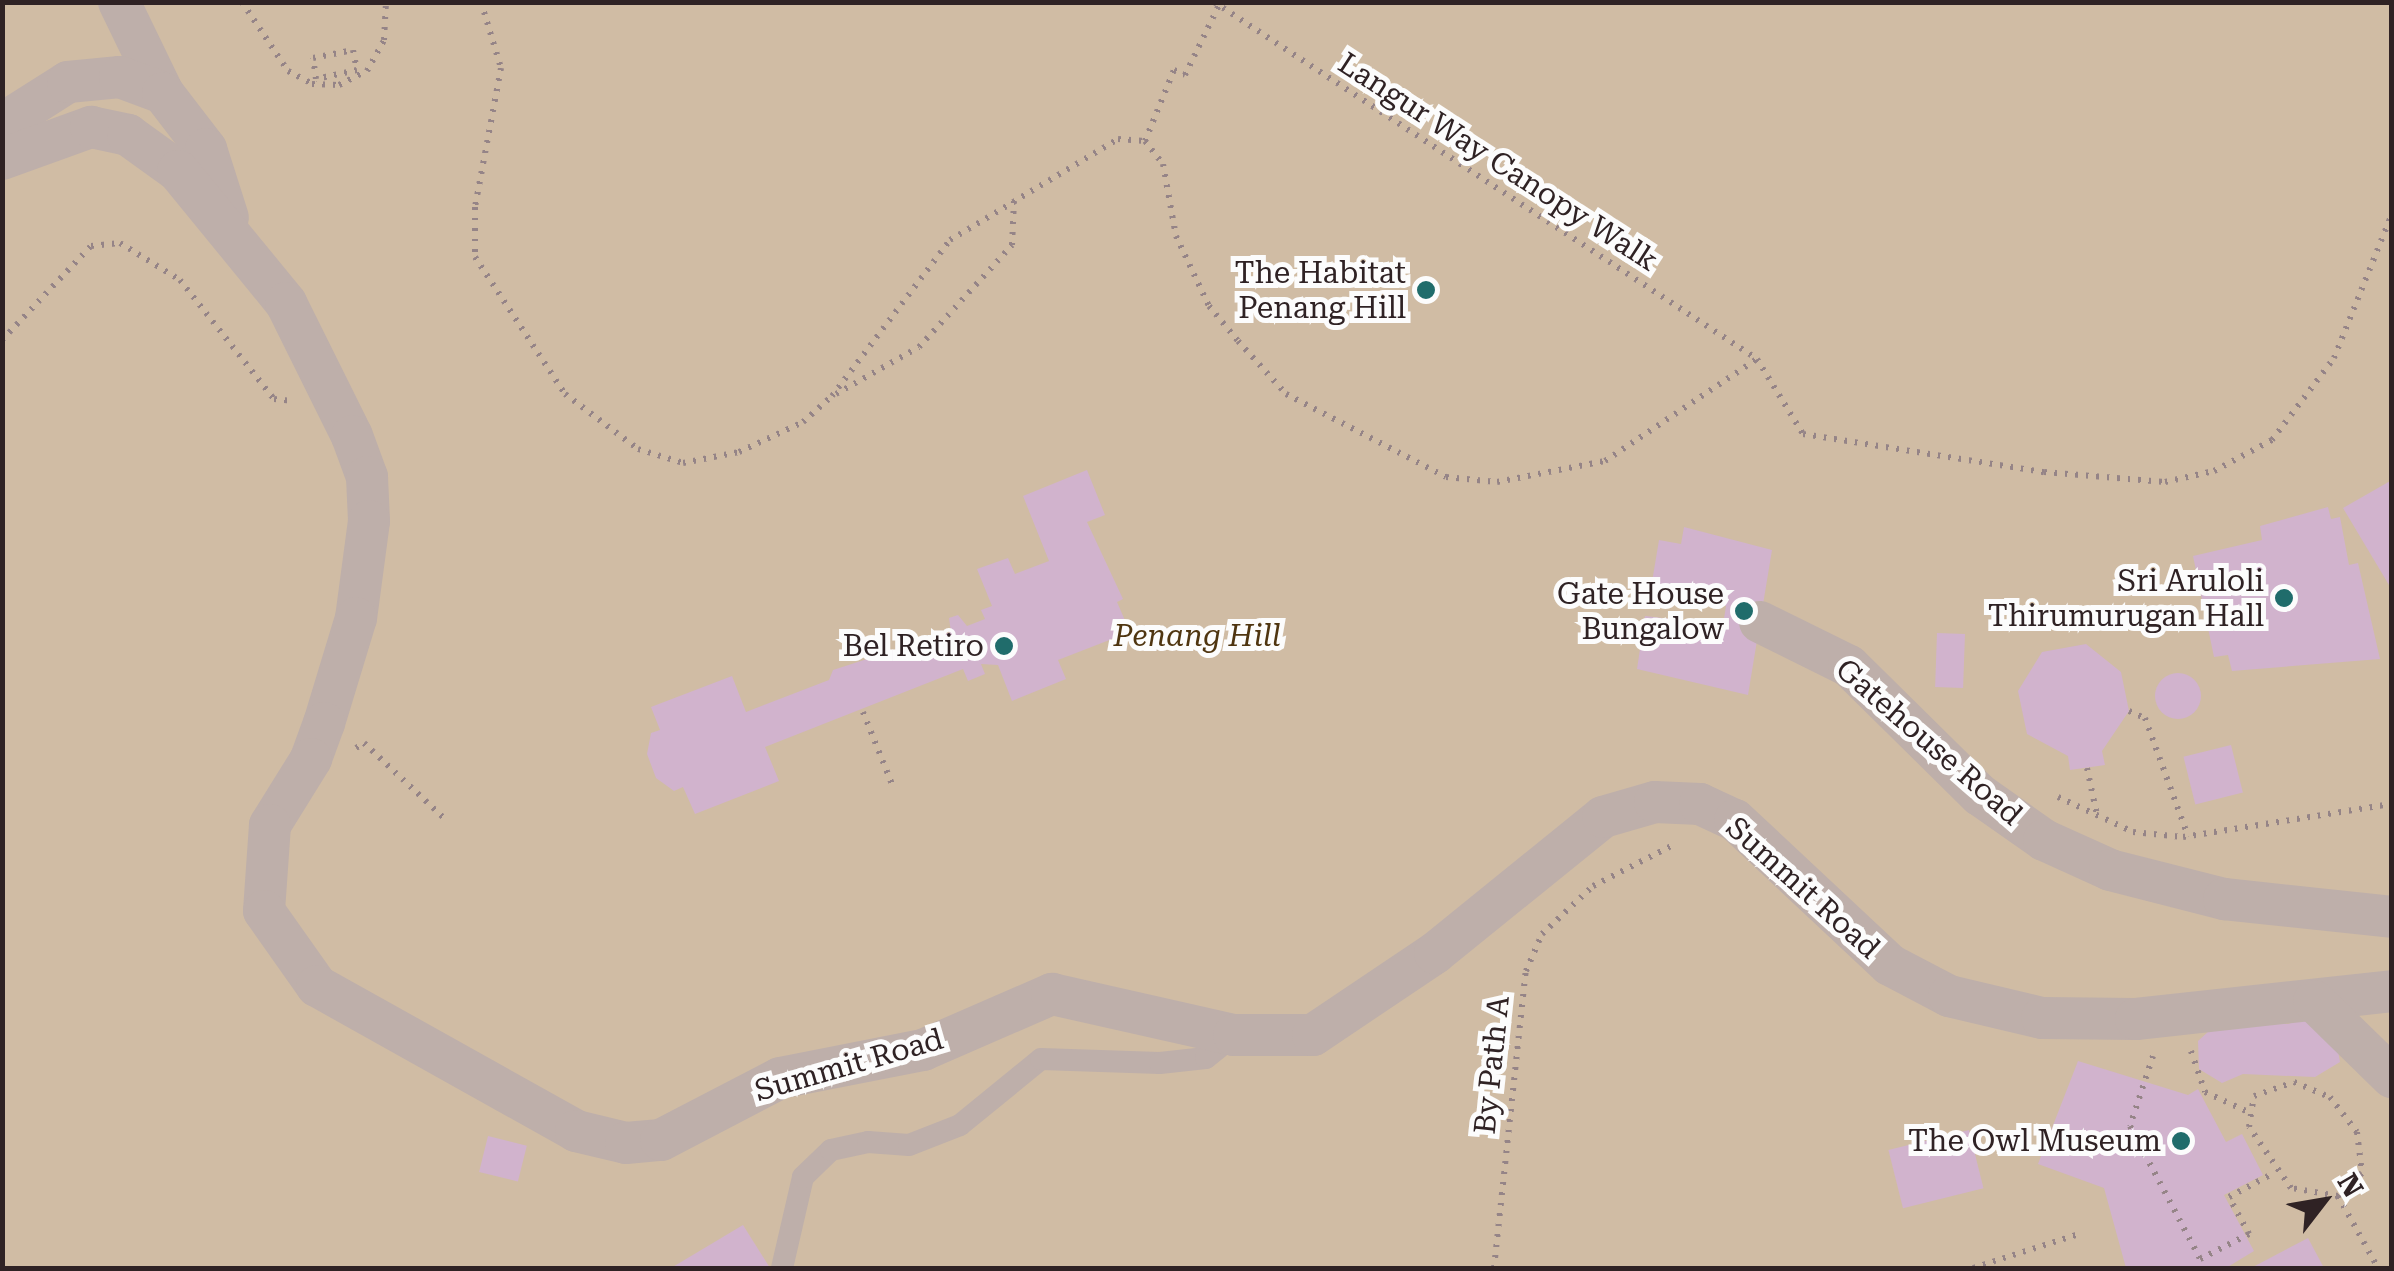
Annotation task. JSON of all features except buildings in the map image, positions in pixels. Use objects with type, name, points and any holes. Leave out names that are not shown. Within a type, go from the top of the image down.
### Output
[{"type":"street","points":[[119,2],[163,93],[206,149],[232,232]]},
{"type":"street","points":[[2,124],[68,82],[120,77],[163,93]]},
{"type":"street","name":"Summit Road","points":[[2,159],[91,127],[128,136],[178,171],[232,232],[286,303],[338,407],[367,477],[356,618],[312,760],[270,825],[262,865],[264,911],[317,986],[524,1105],[626,1143],[684,1132],[780,1078],[922,1050],[1052,994],[1234,1035],[1313,1035],[1406,975],[1603,817],[1655,802],[1700,804],[1735,820],[1890,965],[1948,996],[2042,1018],[2136,1019],[2392,992]]},
{"type":"street","name":"Gatehouse Road","points":[[1760,622],[1848,666],[1980,794],[2044,840],[2110,870],[2224,899],[2392,917]]},
{"type":"street","points":[[2314,1001],[2392,1077]]},
{"type":"lane","points":[[782,1268],[803,1176],[831,1150],[868,1142],[909,1146],[960,1124],[1041,1059],[1160,1064],[1206,1058],[1234,1035]]},
{"type":"path","points":[[242,2],[288,72],[312,84],[338,85],[368,71],[384,40],[386,2]]},
{"type":"path","points":[[481,2],[501,68],[475,206],[475,257],[564,394],[638,449],[683,463],[740,452],[802,422],[832,396],[919,347],[1012,245],[1014,202]]},
{"type":"path","points":[[1145,141],[1174,70],[1185,75],[1216,4]]},
{"type":"path","name":"Langur Way Canopy Walk","points":[[1216,4],[1757,359]]},
{"type":"path","points":[[353,50],[357,70],[337,74],[316,78],[313,58],[353,50]]},
{"type":"path","points":[[337,74],[338,85]]},
{"type":"path","points":[[832,396],[950,240],[1118,140],[1145,141],[1164,164],[1176,236],[1209,306],[1238,341],[1286,394],[1446,477],[1497,482],[1605,460],[1757,359],[1803,434],[2044,472],[2181,478],[2272,440],[2334,358],[2392,214]]},
{"type":"path","points":[[2,340],[91,246],[120,243],[180,280],[274,399],[338,407]]},
{"type":"path","points":[[2129,711],[2146,718],[2188,836]]},
{"type":"path","points":[[863,712],[892,784]]},
{"type":"path","points":[[350,752],[364,743],[446,820]]},
{"type":"path","points":[[2086,768],[2097,815]]},
{"type":"path","points":[[2049,794],[2133,832],[2188,836],[2392,804]]},
{"type":"path","name":"By Path A","points":[[1494,1268],[1503,1232],[1515,1033],[1542,934],[1593,886],[1640,857],[1694,838]]},
{"type":"path","points":[[2155,1050],[2130,1126],[2200,1259],[2246,1230],[2229,1197],[2274,1173]]},
{"type":"path","points":[[2193,1068],[2205,1092],[2248,1112],[2274,1173],[2310,1197],[2338,1196],[2355,1187],[2362,1160],[2357,1132],[2330,1096],[2294,1082],[2268,1088],[2248,1112]]},
{"type":"path","points":[[2338,1196],[2378,1268]]},
{"type":"path","points":[[1976,1267],[2079,1234]]},
{"type":"green space","name":"Penang Hill","points":[[2,3],[2391,3],[2391,1268],[2,1268]]},
{"type":"place","name":"The Habitat Penang Hill","points":[[1426,290]]},
{"type":"place","name":"Sri Aruloli Thirumurugan Hall","points":[[2284,598]]},
{"type":"place","name":"Gate House Bungalow","points":[[1744,611]]},
{"type":"place","name":"Bel Retiro","points":[[1004,646]]},
{"type":"place","name":"The Owl Museum","points":[[2181,1141]]}]
